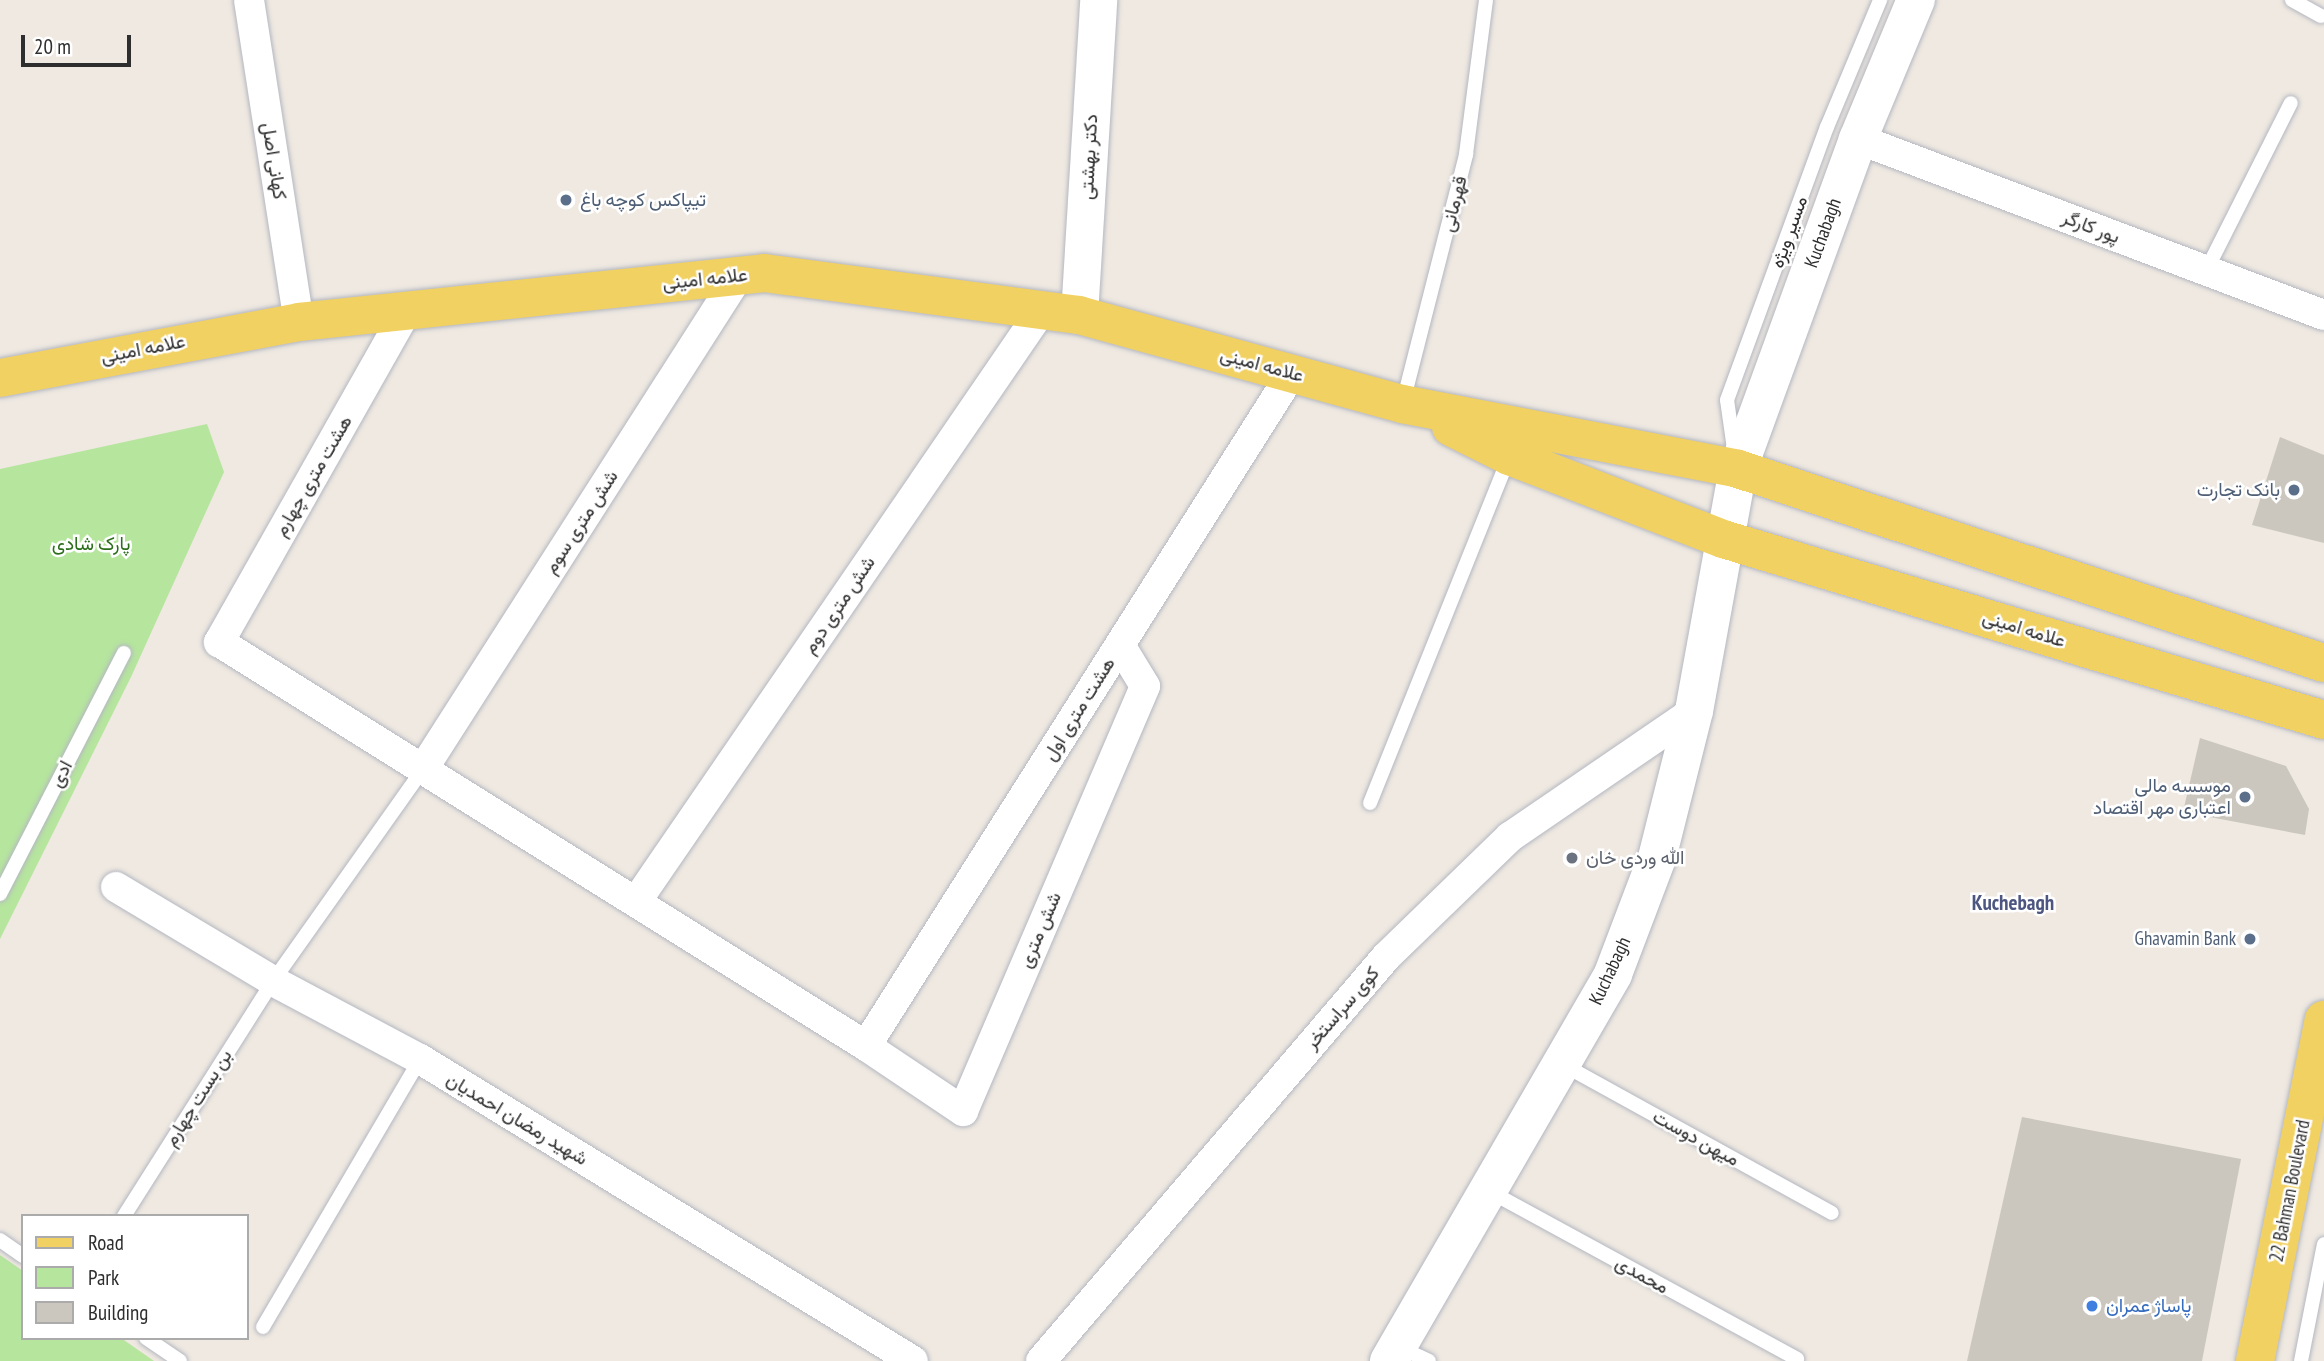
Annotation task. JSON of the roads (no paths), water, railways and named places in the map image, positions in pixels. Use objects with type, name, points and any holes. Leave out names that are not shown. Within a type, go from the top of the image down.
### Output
[{"type":"main road","name":"Kuchabagh","points":[[1405,1356],[1488,1190],[1613,974],[1657,858],[1694,711],[1723,539],[1738,469],[1858,139],[1916,0]]},
{"type":"main road","name":"علامه امینی","points":[[0,378],[299,322],[764,273],[1061,311],[1402,404],[1510,456],[1723,539],[2324,720]]},
{"type":"main road","points":[[1402,404],[1738,469],[2324,663]]},
{"type":"main road","name":"22 Bahman Boulevard","points":[[2256,1361],[2324,1020]]},
{"type":"street","name":"کهانی اصل","points":[[249,0],[299,322]]},
{"type":"street","name":"دکتر بهشتی","points":[[1061,311],[1098,0]]},
{"type":"street","name":"پور کارگر","points":[[1858,139],[2324,315]]},
{"type":"street","name":"شش متری سوم","points":[[423,769],[739,275]]},
{"type":"street","name":"هشت متری چهارم","points":[[407,310],[219,642],[423,769]]},
{"type":"street","name":"شش متری دوم","points":[[636,902],[1061,311]]},
{"type":"street","name":"هشت متری اول","points":[[866,1046],[1292,373]]},
{"type":"street","name":"شش متری","points":[[866,1046],[963,1111],[1145,686],[1120,645]]},
{"type":"street","name":"کوی سراستخر","points":[[1041,1361],[1386,957],[1510,837],[1694,711]]},
{"type":"street","points":[[423,769],[866,1046]]},
{"type":"street","name":"شهید رمضان احمدیان","points":[[116,887],[273,981],[420,1059],[913,1361]]},
{"type":"lane","name":"قهرمانی","points":[[1402,404],[1466,155],[1486,0]]},
{"type":"lane","name":"مسیر ویژه","points":[[1738,469],[1727,400],[1827,127],[1880,0]]},
{"type":"lane","points":[[2292,0],[2321,16]]},
{"type":"lane","points":[[2206,271],[2291,103]]},
{"type":"lane","points":[[1370,803],[1510,456]]},
{"type":"lane","name":"ادی","points":[[0,894],[124,653]]},
{"type":"lane","name":"بن بست چهارم","points":[[125,1214],[273,981],[423,769]]},
{"type":"lane","points":[[263,1327],[420,1059]]},
{"type":"lane","name":"میهن دوست","points":[[1561,1063],[1832,1213]]},
{"type":"lane","name":"محمدی","points":[[1488,1190],[1797,1359]]},
{"type":"lane","points":[[0,1240],[21,1254]]},
{"type":"lane","points":[[2301,1361],[2324,1244]]},
{"type":"lane","points":[[149,1340],[180,1361]]},
{"type":"place","name":"تیپاکس کوچه باغ","points":[[566,200]]},
{"type":"place","name":"بانک تجارت","points":[[2294,490]]},
{"type":"place","name":"موسسه مالی اعتباری مهر اقتصاد","points":[[2245,797]]},
{"type":"place","name":"الله وردی خان","points":[[1572,858]]},
{"type":"place","name":"Ghavamin Bank","points":[[2250,939]]},
{"type":"place","name":"پاساژ عمران","points":[[2092,1306]]},
{"type":"district","name":"Kuchebagh","points":[[2013,903]]},
{"type":"park label","name":"پارک شادی","points":[[91,544]]}]
